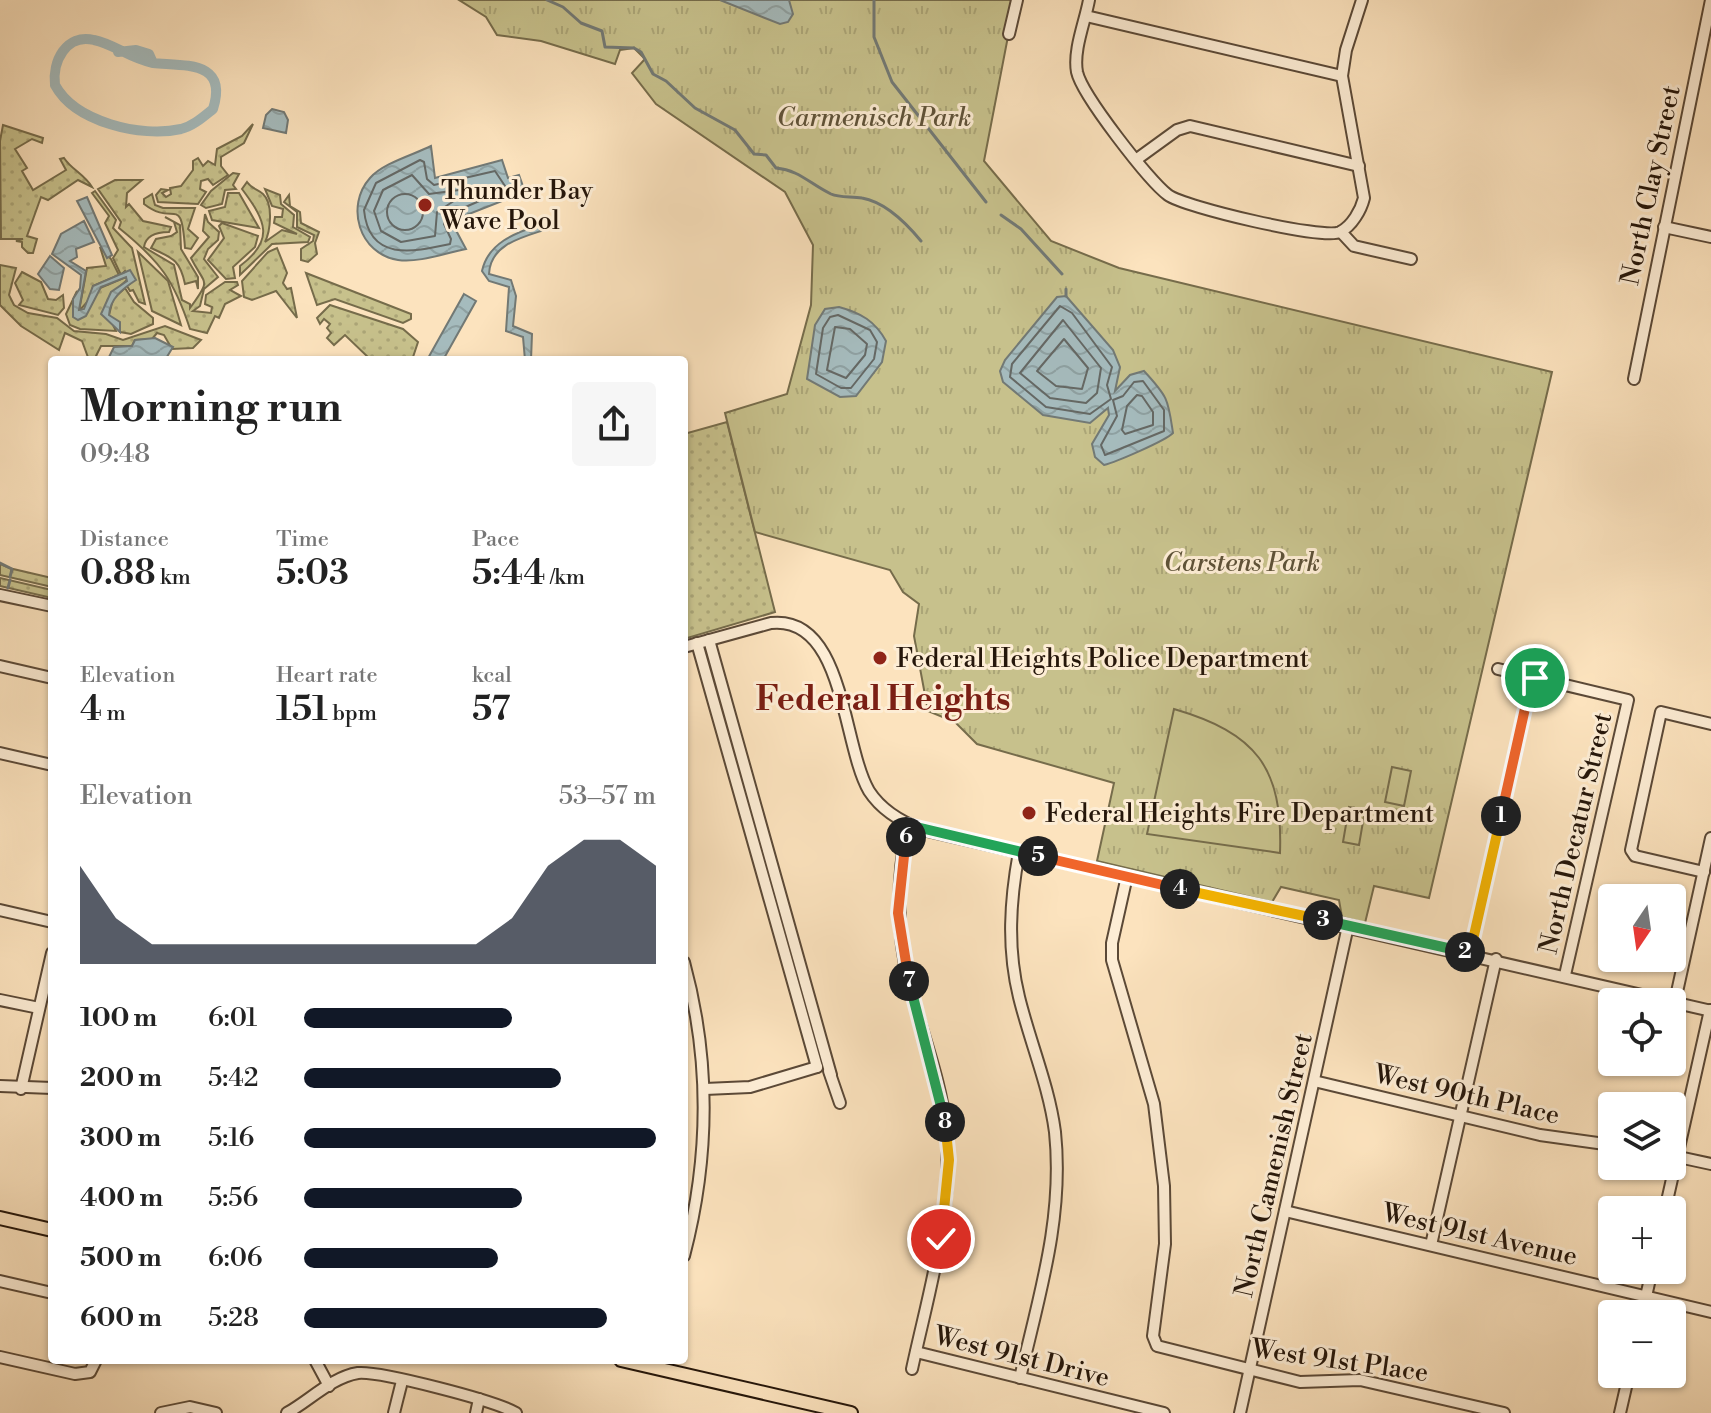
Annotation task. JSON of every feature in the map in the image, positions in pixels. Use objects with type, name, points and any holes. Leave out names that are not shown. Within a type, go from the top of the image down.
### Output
[{"type":"main road","points":[[0,1218],[48,1229]]},
{"type":"main road","points":[[638,1364],[851,1413]]},
{"type":"street","points":[[1009,34],[1017,0]]},
{"type":"street","points":[[1089,0],[1077,57],[1080,81],[1092,103],[1165,193],[1185,203],[1317,235],[1341,232],[1362,207],[1364,184],[1342,76],[1349,38],[1362,0]]},
{"type":"street","name":"North Clay Street","points":[[1634,379],[1711,0]]},
{"type":"street","points":[[1086,16],[1342,76]]},
{"type":"street","points":[[1137,159],[1177,130],[1190,126],[1359,166]]},
{"type":"street","points":[[1664,227],[1711,237]]},
{"type":"street","points":[[1341,232],[1354,246],[1411,259]]},
{"type":"street","points":[[0,595],[48,605]]},
{"type":"street","points":[[688,646],[778,622],[801,628],[815,639],[829,664],[864,781],[880,805],[908,825],[1620,988]]},
{"type":"street","points":[[703,642],[786,937],[817,1067]]},
{"type":"street","points":[[0,666],[48,677]]},
{"type":"street","points":[[1470,953],[1532,677],[1498,669]]},
{"type":"street","name":"North Decatur Street","points":[[1532,677],[1628,700],[1565,975]]},
{"type":"street","points":[[1704,872],[1635,856],[1631,850],[1661,712],[1711,724]]},
{"type":"street","points":[[0,753],[48,764]]},
{"type":"street","points":[[908,825],[899,880],[901,937],[910,989],[942,1101],[949,1160],[941,1239],[912,1369]]},
{"type":"street","points":[[1678,988],[1711,838]]},
{"type":"street","points":[[1019,852],[1011,897],[1012,954],[1018,995],[1054,1128],[1058,1192],[1049,1256],[1020,1378]]},
{"type":"street","name":"West 91st Place","points":[[1127,876],[1111,954],[1158,1127],[1165,1244],[1153,1336],[1157,1346],[1308,1383],[1360,1380],[1504,1413]]},
{"type":"street","points":[[0,910],[48,921]]},
{"type":"street","name":"North Camenish Street","points":[[1240,1413],[1348,926]]},
{"type":"street","points":[[786,937],[840,1103]]},
{"type":"street","points":[[1431,1245],[1496,959]]},
{"type":"street","points":[[21,1089],[48,970]]},
{"type":"street","points":[[688,980],[701,1040],[705,1089],[703,1163],[688,1230]]},
{"type":"street","points":[[0,1000],[39,1008]]},
{"type":"street","points":[[1686,1004],[1710,1010],[1686,1110]]},
{"type":"street","points":[[705,1089],[750,1087],[817,1067],[826,1068],[831,1075]]},
{"type":"street","name":"West 90th Place","points":[[1314,1081],[1540,1135],[1598,1143]]},
{"type":"street","points":[[0,1086],[48,1088]]},
{"type":"street","points":[[1686,1158],[1711,1164]]},
{"type":"street","name":"West 91st Avenue","points":[[1285,1211],[1711,1312]]},
{"type":"street","points":[[0,1281],[48,1292]]},
{"type":"street","points":[[1645,1300],[1649,1284]]},
{"type":"street","name":"West 91st Drive","points":[[916,1352],[1164,1413]]},
{"type":"street","points":[[0,1357],[75,1374],[90,1372],[94,1364]]},
{"type":"street","points":[[317,1364],[329,1386]]},
{"type":"street","points":[[287,1413],[329,1386],[358,1373],[479,1399],[516,1413]]},
{"type":"street","points":[[394,1413],[402,1381]]},
{"type":"street","points":[[1620,1413],[1626,1388]]},
{"type":"street","points":[[476,1413],[479,1399]]},
{"type":"street","points":[[161,1413],[190,1407],[216,1413]]},
{"type":"green space","name":"Carstens Park","points":[[459,0],[1015,0],[984,161],[1051,241],[1119,268],[1552,372],[1429,898],[1374,886],[1365,923],[1342,917],[1339,900],[1281,887],[1272,902],[1097,861],[1114,783],[977,744],[955,722],[928,711],[914,636],[919,604],[903,592],[890,570],[755,532],[725,413],[787,394],[811,305],[813,245],[785,192],[656,104],[632,73],[645,59],[634,48],[620,50],[615,64],[541,41],[497,35],[486,17]]},
{"type":"green space","points":[[253,124],[244,143],[221,157],[221,166],[228,175],[213,185],[208,179],[201,181],[200,189],[206,192],[198,204],[158,202],[156,195],[161,189],[168,190],[162,193],[166,197],[171,194],[170,188],[181,186],[193,170],[193,161],[198,158],[203,166],[208,161],[215,165],[217,149],[242,136]]},
{"type":"green space","points":[[3,125],[43,138],[42,143],[32,139],[15,149],[27,168],[22,171],[33,190],[66,170],[60,159],[64,158],[92,187],[78,180],[48,200],[41,197],[27,236],[37,239],[33,253],[28,253],[22,242],[16,241],[23,239],[1,239],[0,141]]},
{"type":"green space","points":[[233,173],[239,174],[233,185],[236,189],[225,190],[222,204],[206,208],[201,205],[211,191]]},
{"type":"green space","points":[[115,180],[142,180],[127,193],[126,207],[129,204],[143,221],[171,227],[169,232],[150,237],[144,247],[174,265],[182,300],[190,304],[190,308],[204,286],[203,278],[191,258],[209,237],[203,231],[205,214],[208,222],[219,232],[218,240],[208,249],[204,259],[218,277],[204,289],[200,306],[193,311],[211,313],[212,307],[205,304],[206,295],[225,282],[237,282],[238,285],[230,290],[241,296],[225,304],[207,333],[190,329],[164,272],[119,228],[121,222],[98,189]]},
{"type":"green space","points":[[247,182],[263,194],[269,204],[265,242],[282,230],[297,234],[274,223],[275,217],[282,217],[283,209],[272,206],[265,189],[280,195],[281,204],[294,215],[293,227],[310,237],[308,242],[272,244],[240,275],[240,266],[258,248],[263,230],[257,211],[242,189]]},
{"type":"green space","points":[[95,191],[116,220],[113,228],[132,248],[145,304],[139,302],[133,290],[130,291],[127,286],[131,283],[125,271],[121,275],[113,258],[118,250],[105,223],[109,216],[92,193]]},
{"type":"green space","points":[[228,193],[239,193],[259,228],[212,220],[209,211],[225,207]]},
{"type":"green space","points":[[152,194],[155,205],[163,208],[195,208],[188,229],[198,238],[191,249],[185,248],[178,216],[144,204],[144,199]]},
{"type":"green space","points":[[289,195],[290,206],[300,212],[301,223],[319,232],[315,243],[317,254],[308,262],[301,260],[301,249],[313,241],[314,235],[297,227],[297,212],[284,202]]},
{"type":"green space","points":[[165,217],[180,225],[181,249],[198,277],[198,289],[196,281],[185,284],[181,270],[174,261],[151,248],[156,239],[177,232],[174,222]]},
{"type":"green space","points":[[222,223],[258,236],[255,247],[233,267],[235,278],[226,279],[208,260],[224,238],[219,226]]},
{"type":"green space","points":[[100,247],[119,275],[93,286],[90,299],[79,311],[87,268],[106,266]]},
{"type":"green space","points":[[277,248],[287,273],[283,283],[287,289],[291,288],[297,318],[276,291],[252,300],[244,297],[242,281],[268,252]]},
{"type":"green space","points":[[138,252],[168,281],[181,325],[152,311]]},
{"type":"green space","points":[[0,265],[16,268],[9,295],[14,305],[28,313],[57,318],[74,331],[106,334],[123,340],[165,326],[201,340],[193,348],[172,349],[164,335],[157,333],[152,339],[135,340],[132,346],[101,346],[96,356],[88,356],[82,341],[65,333],[59,350],[21,326],[0,305]]},
{"type":"green space","points":[[22,272],[41,282],[48,299],[56,300],[63,295],[64,308],[58,315],[19,305],[23,300],[15,283]]},
{"type":"green space","points":[[306,273],[411,314],[411,319],[403,323],[335,299],[317,305]]},
{"type":"green space","points":[[126,277],[127,280],[107,303],[108,314],[116,331],[80,329],[70,325],[66,314],[77,291],[76,312],[86,311],[100,288]]},
{"type":"green space","points":[[125,288],[134,302],[153,318],[153,324],[131,334],[120,332],[109,315],[113,299]]},
{"type":"green space","points":[[330,305],[403,329],[418,342],[413,356],[367,356],[345,335],[334,345],[327,338],[331,333],[327,328],[330,324],[324,319],[320,324],[317,318]]},
{"type":"green space","points":[[727,422],[775,612],[688,638],[688,433]]},
{"type":"green space","points":[[0,564],[12,569],[11,573],[13,569],[48,577],[48,586],[0,575]]},
{"type":"green space","points":[[0,578],[48,589],[48,597],[0,586]]},
{"type":"green space","points":[[1174,709],[1226,730],[1244,742],[1259,758],[1276,798],[1280,853],[1147,834]]},
{"type":"green space","points":[[1392,767],[1411,771],[1404,806],[1385,802]]},
{"type":"green space","points":[[1349,807],[1365,810],[1359,845],[1343,842]]},
{"type":"water","points":[[720,0],[789,0],[793,14],[788,22],[780,24]]},
{"type":"water","points":[[272,109],[284,112],[288,120],[286,133],[263,128],[266,115]]},
{"type":"water","name":"Thunder Bay Wave Pool","points":[[431,146],[435,178],[502,160],[508,178],[519,175],[525,192],[451,221],[466,249],[415,260],[385,256],[365,239],[360,227],[358,202],[362,189],[382,168]]},
{"type":"water","points":[[87,197],[112,255],[107,258],[77,201]]},
{"type":"water","points":[[84,221],[94,242],[76,249],[77,257],[70,261],[86,271],[79,310],[84,309],[93,286],[130,270],[136,280],[118,295],[109,315],[120,322],[120,332],[101,314],[111,292],[127,281],[126,277],[101,287],[86,316],[78,320],[73,317],[73,299],[80,288],[81,275],[52,254],[61,234]]},
{"type":"water","points":[[539,225],[541,231],[515,240],[500,250],[494,256],[489,274],[511,280],[516,296],[513,326],[532,334],[531,356],[525,356],[523,337],[506,331],[509,287],[489,281],[482,271],[496,246]]},
{"type":"water","points":[[50,256],[64,268],[59,290],[50,289],[38,274]]},
{"type":"water","points":[[464,294],[476,301],[445,356],[429,356]]},
{"type":"water","points":[[1066,296],[1113,350],[1120,367],[1115,391],[1130,375],[1144,371],[1166,400],[1173,433],[1140,451],[1104,465],[1095,457],[1092,444],[1109,415],[1108,408],[1090,423],[1043,415],[1003,382],[1000,371],[1005,360],[1057,297]]},
{"type":"water","points":[[839,307],[867,319],[886,341],[882,362],[856,396],[840,397],[807,379],[815,325],[825,309]]},
{"type":"water","points":[[155,338],[173,347],[167,356],[110,356],[114,347],[132,346],[135,340]]},
{"type":"waterway","points":[[547,0],[563,7],[581,23],[602,31],[605,47],[634,48],[641,52],[653,74],[666,81],[695,108],[735,130],[754,154],[766,155],[776,168],[798,174],[831,194],[862,198],[879,204],[902,221],[921,241]]},
{"type":"waterway","points":[[874,0],[874,37],[892,82],[986,202]]},
{"type":"waterway","points":[[118,52],[136,50],[149,54],[153,63],[191,66],[210,74],[216,93],[213,109],[181,129],[129,129],[93,118],[65,98],[55,85],[56,67],[63,51],[84,39],[101,42],[122,51],[129,55],[136,58],[153,63]]},
{"type":"waterway","points":[[1001,215],[1021,229],[1062,274]]},
{"type":"waterway","points":[[1066,289],[1066,296]]},
{"type":"waterway","points":[[0,563],[12,569],[10,577]]},
{"type":"waterway","points":[[8,588],[10,580]]},
{"type":"place","name":"Thunder Bay Wave Pool","points":[[425,205]]},
{"type":"place","name":"Federal Heights Police Department","points":[[880,658]]},
{"type":"place","name":"Federal Heights Fire Department","points":[[1029,813]]},
{"type":"district","name":"Federal Heights","points":[[883,698]]},
{"type":"route","points":[[941,1239],[949,1160],[946,1128],[939,1089],[910,989],[898,913],[899,880],[908,825],[962,840],[1470,953],[1532,677],[1535,678]]},
{"type":"park label","name":"Carmenisch Park","points":[[874,117]]}]
